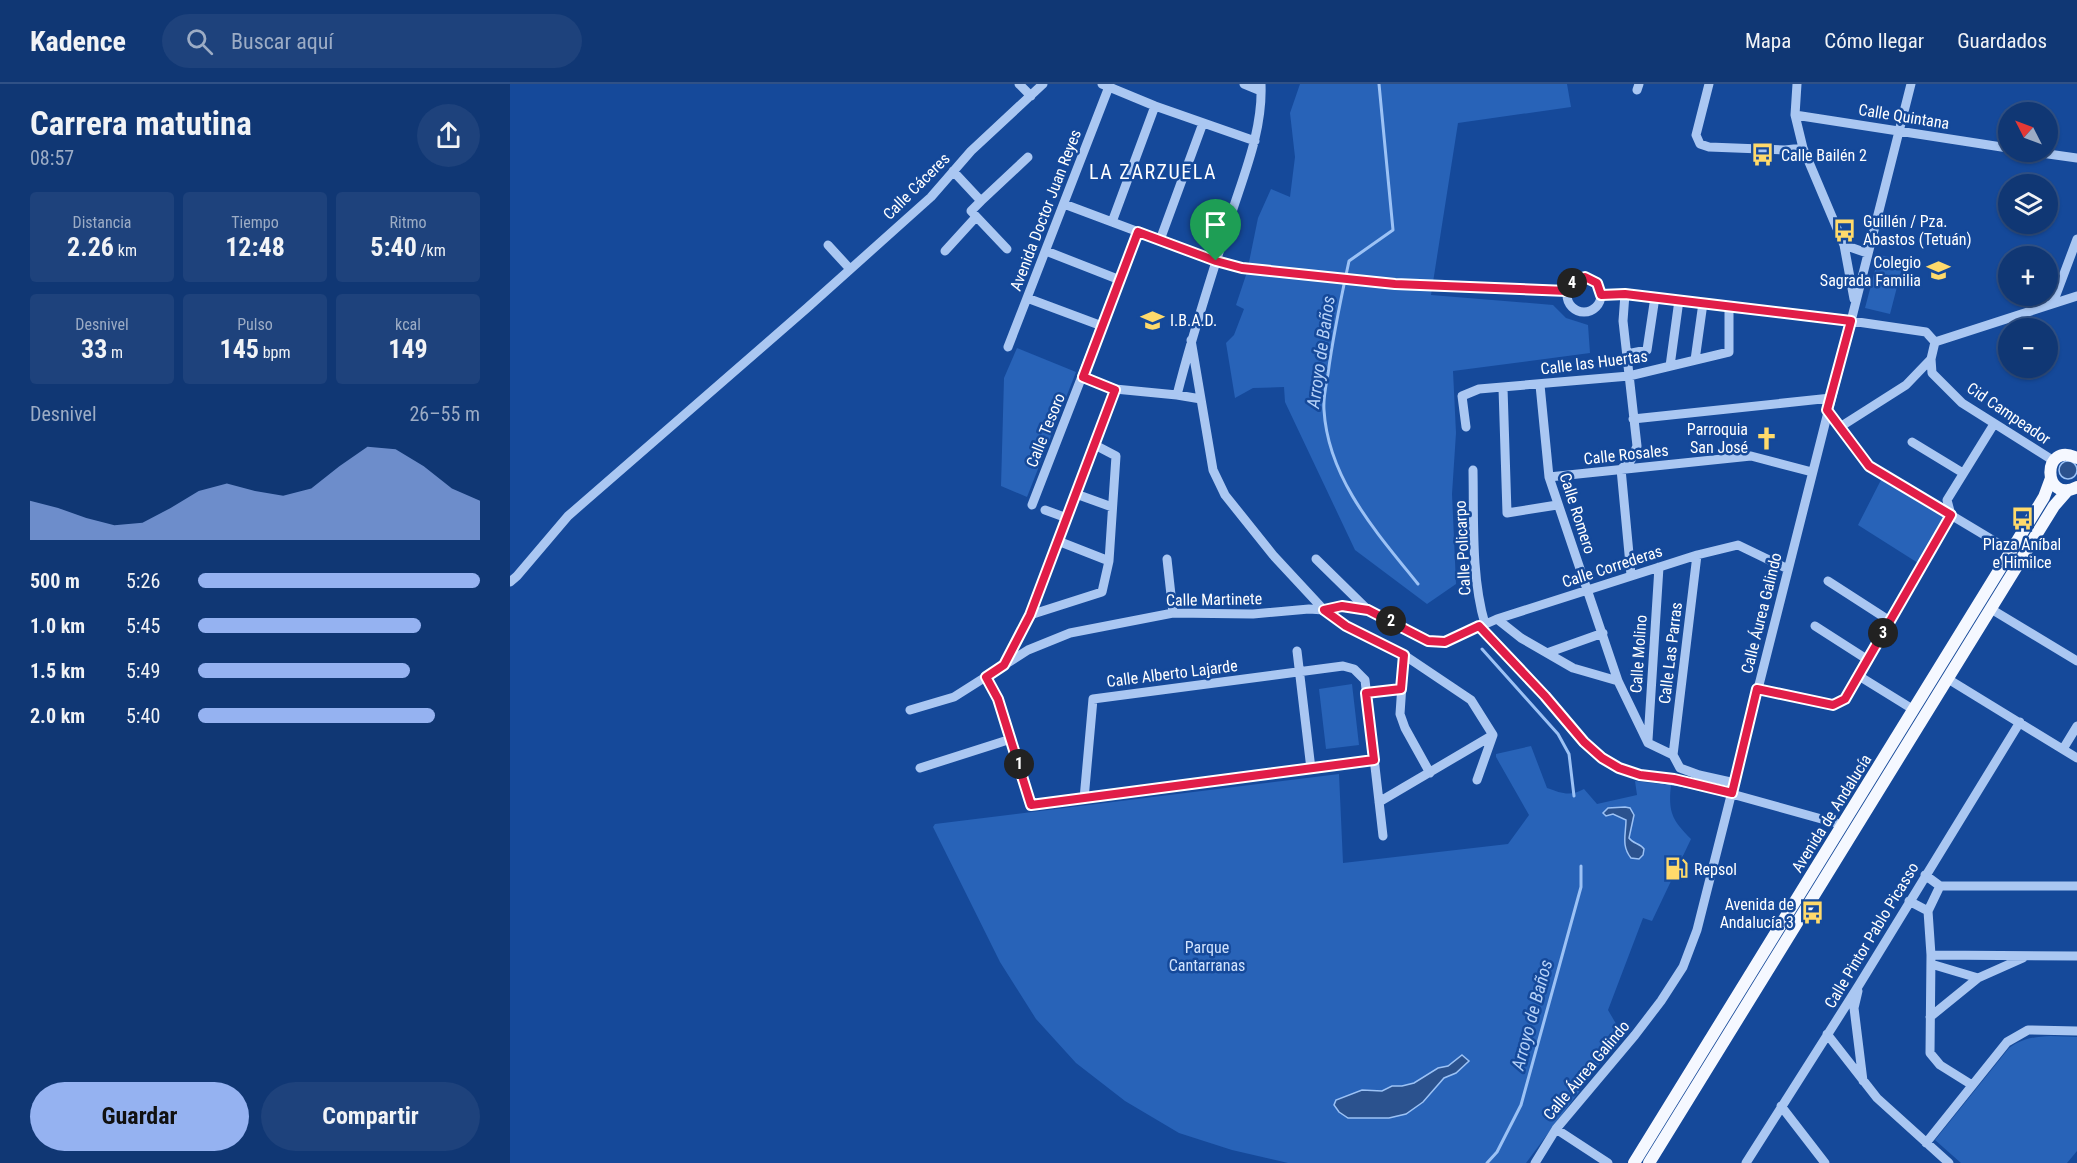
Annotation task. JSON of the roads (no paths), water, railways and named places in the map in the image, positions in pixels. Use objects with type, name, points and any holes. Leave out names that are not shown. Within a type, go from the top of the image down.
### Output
[{"type":"main road","points":[[2065,458],[2077,446]]},
{"type":"main road","name":"Avenida de Andalucía","points":[[1634,1163],[2012,551],[2044,496],[2050,478],[2050,469],[2065,458]]},
{"type":"main road","points":[[2050,478],[2057,487],[2075,488]]},
{"type":"main road","name":"Avenida de Andalucía","points":[[1649,1163],[2054,506],[2075,488]]},
{"type":"street","points":[[1019,84],[1031,96]]},
{"type":"street","name":"Calle Cáceres","points":[[510,582],[568,516],[807,308],[931,196],[971,151],[1043,84]]},
{"type":"street","points":[[1177,395],[1191,340],[1255,141],[1262,104],[1261,87],[1244,84]]},
{"type":"street","points":[[1709,84],[1696,135],[1700,144],[1709,147],[1785,150],[1803,148]]},
{"type":"street","points":[[1797,84],[1795,115],[1803,148],[1844,245],[1855,305]]},
{"type":"street","name":"Calle Áurea Galindo","points":[[1535,1163],[1556,1129],[1635,1035],[1683,967],[1697,930],[1911,84]]},
{"type":"street","points":[[1107,85],[1155,106],[1255,141]]},
{"type":"street","name":"Avenida Doctor Juan Reyes","points":[[1008,347],[1064,204],[1107,85]]},
{"type":"street","points":[[1112,222],[1155,106]]},
{"type":"street","name":"Calle Quintana","points":[[1795,115],[1998,146]]},
{"type":"street","points":[[1160,240],[1203,123]]},
{"type":"street","points":[[2058,155],[2077,158]]},
{"type":"street","points":[[1007,249],[971,211],[1028,157]]},
{"type":"street","points":[[953,171],[981,201]]},
{"type":"street","points":[[1064,204],[1216,261],[1242,268],[1395,284],[1567,291]]},
{"type":"street","points":[[945,251],[976,216]]},
{"type":"street","name":"Calle Tesoro","points":[[1032,505],[1138,232]]},
{"type":"street","points":[[2058,290],[2077,239]]},
{"type":"street","points":[[828,245],[850,269]]},
{"type":"street","points":[[1844,245],[1867,253]]},
{"type":"street","points":[[1046,251],[1120,280]]},
{"type":"street","points":[[1585,277],[1597,283],[1601,295],[1595,307],[1583,312],[1571,306],[1567,291],[1572,282],[1585,277]]},
{"type":"street","points":[[1601,295],[1625,294],[1655,297],[1851,321],[1926,332],[1935,342]]},
{"type":"street","points":[[1625,294],[1623,321],[1637,446],[1631,460],[1621,469],[1631,575]]},
{"type":"street","points":[[2058,302],[2077,296]]},
{"type":"street","points":[[1627,354],[1647,350],[1655,297]]},
{"type":"street","points":[[1027,298],[1102,326]]},
{"type":"street","points":[[1670,366],[1680,300]]},
{"type":"street","points":[[1695,360],[1703,303]]},
{"type":"street","name":"Calle las Huertas","points":[[1466,427],[1462,396],[1479,389],[1629,376],[1729,352],[1729,306]]},
{"type":"street","points":[[1935,342],[2044,306]]},
{"type":"street","points":[[1191,340],[1213,470],[1225,495],[1273,555],[1324,610],[1346,626],[1404,655],[1471,700],[1493,735]]},
{"type":"street","points":[[1840,427],[1906,385],[1931,359],[1935,342]]},
{"type":"street","name":"Cid Campeador","points":[[1931,359],[1932,373],[1962,403],[1994,424],[2065,458]]},
{"type":"street","points":[[1083,377],[1115,390],[1201,399]]},
{"type":"street","name":"Calle Romero","points":[[1540,385],[1549,477],[1557,505],[1618,681],[1648,743]]},
{"type":"street","points":[[1503,388],[1507,513],[1557,505]]},
{"type":"street","points":[[1004,665],[1030,615],[1115,390]]},
{"type":"street","points":[[1634,418],[1830,398]]},
{"type":"street","points":[[1827,410],[1869,466],[2012,551]]},
{"type":"street","points":[[1757,689],[1833,705],[1845,699],[1951,515],[1947,500],[1994,424]]},
{"type":"street","points":[[1912,442],[1963,473]]},
{"type":"street","points":[[1030,615],[1102,592],[1109,561],[1116,456],[1095,445]]},
{"type":"street","name":"Calle Rosales","points":[[1549,477],[1751,456],[1812,472]]},
{"type":"street","name":"Calle Policarpo","points":[[1473,471],[1475,545],[1482,625]]},
{"type":"street","points":[[1076,494],[1112,507]]},
{"type":"street","points":[[1045,510],[1067,518]]},
{"type":"street","points":[[1059,541],[1109,561]]},
{"type":"street","name":"Calle Correderas","points":[[1368,610],[1428,641],[1445,642],[1497,619],[1631,575],[1738,545],[1788,569]]},
{"type":"street","name":"Calle Las Parras","points":[[1673,755],[1697,555]]},
{"type":"street","points":[[1167,559],[1173,613]]},
{"type":"street","points":[[1316,559],[1368,610]]},
{"type":"street","name":"Calle Molino","points":[[1648,743],[1659,567]]},
{"type":"street","points":[[1828,581],[1890,621]]},
{"type":"street","name":"Calle Martinete","points":[[910,710],[954,697],[1028,650],[1070,633],[1173,613],[1253,614],[1308,609],[1324,610],[1342,606],[1368,610]]},
{"type":"street","points":[[1991,609],[2077,661]]},
{"type":"street","points":[[1497,619],[1521,638],[1573,668],[1618,681]]},
{"type":"street","points":[[1482,625],[1584,742],[1602,758],[1619,768],[1640,775],[1674,779],[1732,793],[1843,825]]},
{"type":"street","points":[[1815,626],[1868,660]]},
{"type":"street","points":[[1547,653],[1603,633]]},
{"type":"street","points":[[1297,651],[1311,769]]},
{"type":"street","points":[[1404,655],[1400,714],[1405,728],[1430,773]]},
{"type":"street","name":"Calle Alberto Lajarde","points":[[1084,799],[1093,699],[1343,666],[1354,669],[1365,680],[1366,693]]},
{"type":"street","points":[[1859,676],[1914,710]]},
{"type":"street","points":[[986,677],[998,699],[1031,805],[1374,760]]},
{"type":"street","points":[[1948,678],[2077,758]]},
{"type":"street","points":[[1383,836],[1366,693],[1401,689]]},
{"type":"street","name":"Calle Pintor Pablo Picasso","points":[[1746,1163],[1859,986],[1909,900],[2020,722]]},
{"type":"street","points":[[2063,749],[2077,726]]},
{"type":"street","points":[[1379,802],[1493,735]]},
{"type":"street","points":[[1477,780],[1493,735]]},
{"type":"street","points":[[920,768],[1011,739]]},
{"type":"street","points":[[1648,743],[1673,755],[1680,768],[1735,783]]},
{"type":"street","points":[[1925,875],[1940,886],[2077,886]]},
{"type":"street","points":[[1940,886],[1928,911],[1931,959],[1930,1053],[1940,1065],[1972,1086]]},
{"type":"street","points":[[1909,900],[1928,911]]},
{"type":"street","points":[[1930,1017],[1978,978],[2028,956]]},
{"type":"street","points":[[1931,959],[2077,956]]},
{"type":"street","points":[[1931,959],[1978,978]]},
{"type":"street","points":[[1859,986],[1854,1008],[1864,1083]]},
{"type":"street","points":[[1926,1143],[2007,1042],[2028,1030],[2077,1031]]},
{"type":"street","points":[[1827,1035],[1877,1098],[1949,1163]]},
{"type":"street","points":[[1781,1106],[1825,1163]]},
{"type":"street","points":[[1556,1129],[1608,1163]]},
{"type":"waterway","name":"Arroyo de Baños","points":[[1379,84],[1393,230],[1349,261],[1332,345],[1324,410],[1328,435],[1345,482],[1371,525],[1418,584]]},
{"type":"waterway","name":"Arroyo de Baños","points":[[1482,649],[1558,734],[1569,754],[1574,796]]},
{"type":"waterway","name":"Arroyo de Baños","points":[[1487,1163],[1497,1152],[1521,1105],[1581,887],[1581,866]]},
{"type":"place","name":"Calle Bailén 2","points":[[1763,155]]},
{"type":"place","name":"Guillén / Pza. Abastos (Tetuán)","points":[[1845,230]]},
{"type":"place","name":"Colegio Sagrada Familia","points":[[1939,271]]},
{"type":"place","name":"I.B.A.D.","points":[[1152,320]]},
{"type":"place","name":"Parroquia San José","points":[[1766,438]]},
{"type":"place","name":"Plaza Aníbal e Himilce","points":[[2022,519]]},
{"type":"place","name":"Repsol","points":[[1676,869]]},
{"type":"place","name":"Avenida de Andalucía 3","points":[[1812,913]]},
{"type":"district","name":"LA ZARZUELA","points":[[1153,172]]},
{"type":"park label","name":"Parque Cantarranas","points":[[1207,956]]}]
